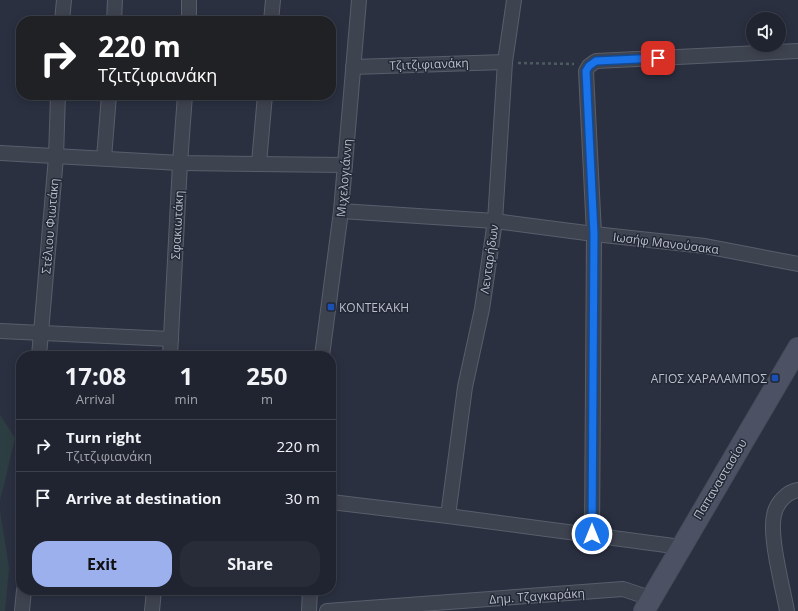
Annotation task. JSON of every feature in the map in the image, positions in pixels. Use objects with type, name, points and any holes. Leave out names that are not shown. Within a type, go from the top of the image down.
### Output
[{"type":"street","points":[[62,16],[64,0]]},
{"type":"street","points":[[114,16],[115,0]]},
{"type":"street","points":[[188,16],[189,0]]},
{"type":"street","points":[[271,16],[273,0]]},
{"type":"street","name":"Μιχελογιάννη","points":[[323,351],[341,212],[359,0]]},
{"type":"street","name":"Λενταρήδων","points":[[448,516],[465,387],[482,309],[495,221],[505,62],[514,0]]},
{"type":"street","points":[[592,534],[594,234],[586,71],[589,66],[596,61],[798,51]]},
{"type":"street","name":"Τζιτζιφιανάκη","points":[[354,67],[505,62]]},
{"type":"street","name":"Στέλιου Φιωτάκη","points":[[39,351],[56,157],[58,100]]},
{"type":"street","points":[[104,158],[109,100]]},
{"type":"street","name":"Σφακιωτάκη","points":[[170,351],[185,100]]},
{"type":"street","points":[[259,163],[265,100]]},
{"type":"street","points":[[0,153],[180,163],[259,163],[345,166]]},
{"type":"street","name":"Ιωσήφ Μανούσακα","points":[[341,212],[495,221],[594,234],[705,246],[798,264]]},
{"type":"street","points":[[0,331],[171,339]]},
{"type":"street","name":"Παπαναστασίου","points":[[647,604],[798,348]]},
{"type":"street","points":[[787,611],[773,536],[774,515],[781,500],[798,490]]},
{"type":"street","points":[[336,503],[592,534],[681,547]]},
{"type":"street","name":"Δημ. Τζαγκαράκη","points":[[327,611],[623,589],[647,604]]},
{"type":"street","points":[[22,611],[24,595]]},
{"type":"street","points":[[152,611],[154,595]]},
{"type":"street","points":[[309,611],[310,595]]},
{"type":"path","points":[[505,62],[589,66]]},
{"type":"shaded area","points":[[0,415],[15,438],[0,501]]},
{"type":"shaded area","points":[[0,511],[9,568],[5,611],[0,611]]},
{"type":"place","name":"ΚΟΝΤΕΚΑΚΗ","points":[[331,307]]},
{"type":"place","name":"ΑΓΙΟΣ ΧΑΡΑΛΑΜΠΟΣ","points":[[775,378]]},
{"type":"route","points":[[592,534],[594,234],[586,71],[592,62],[596,61],[658,58]]}]
